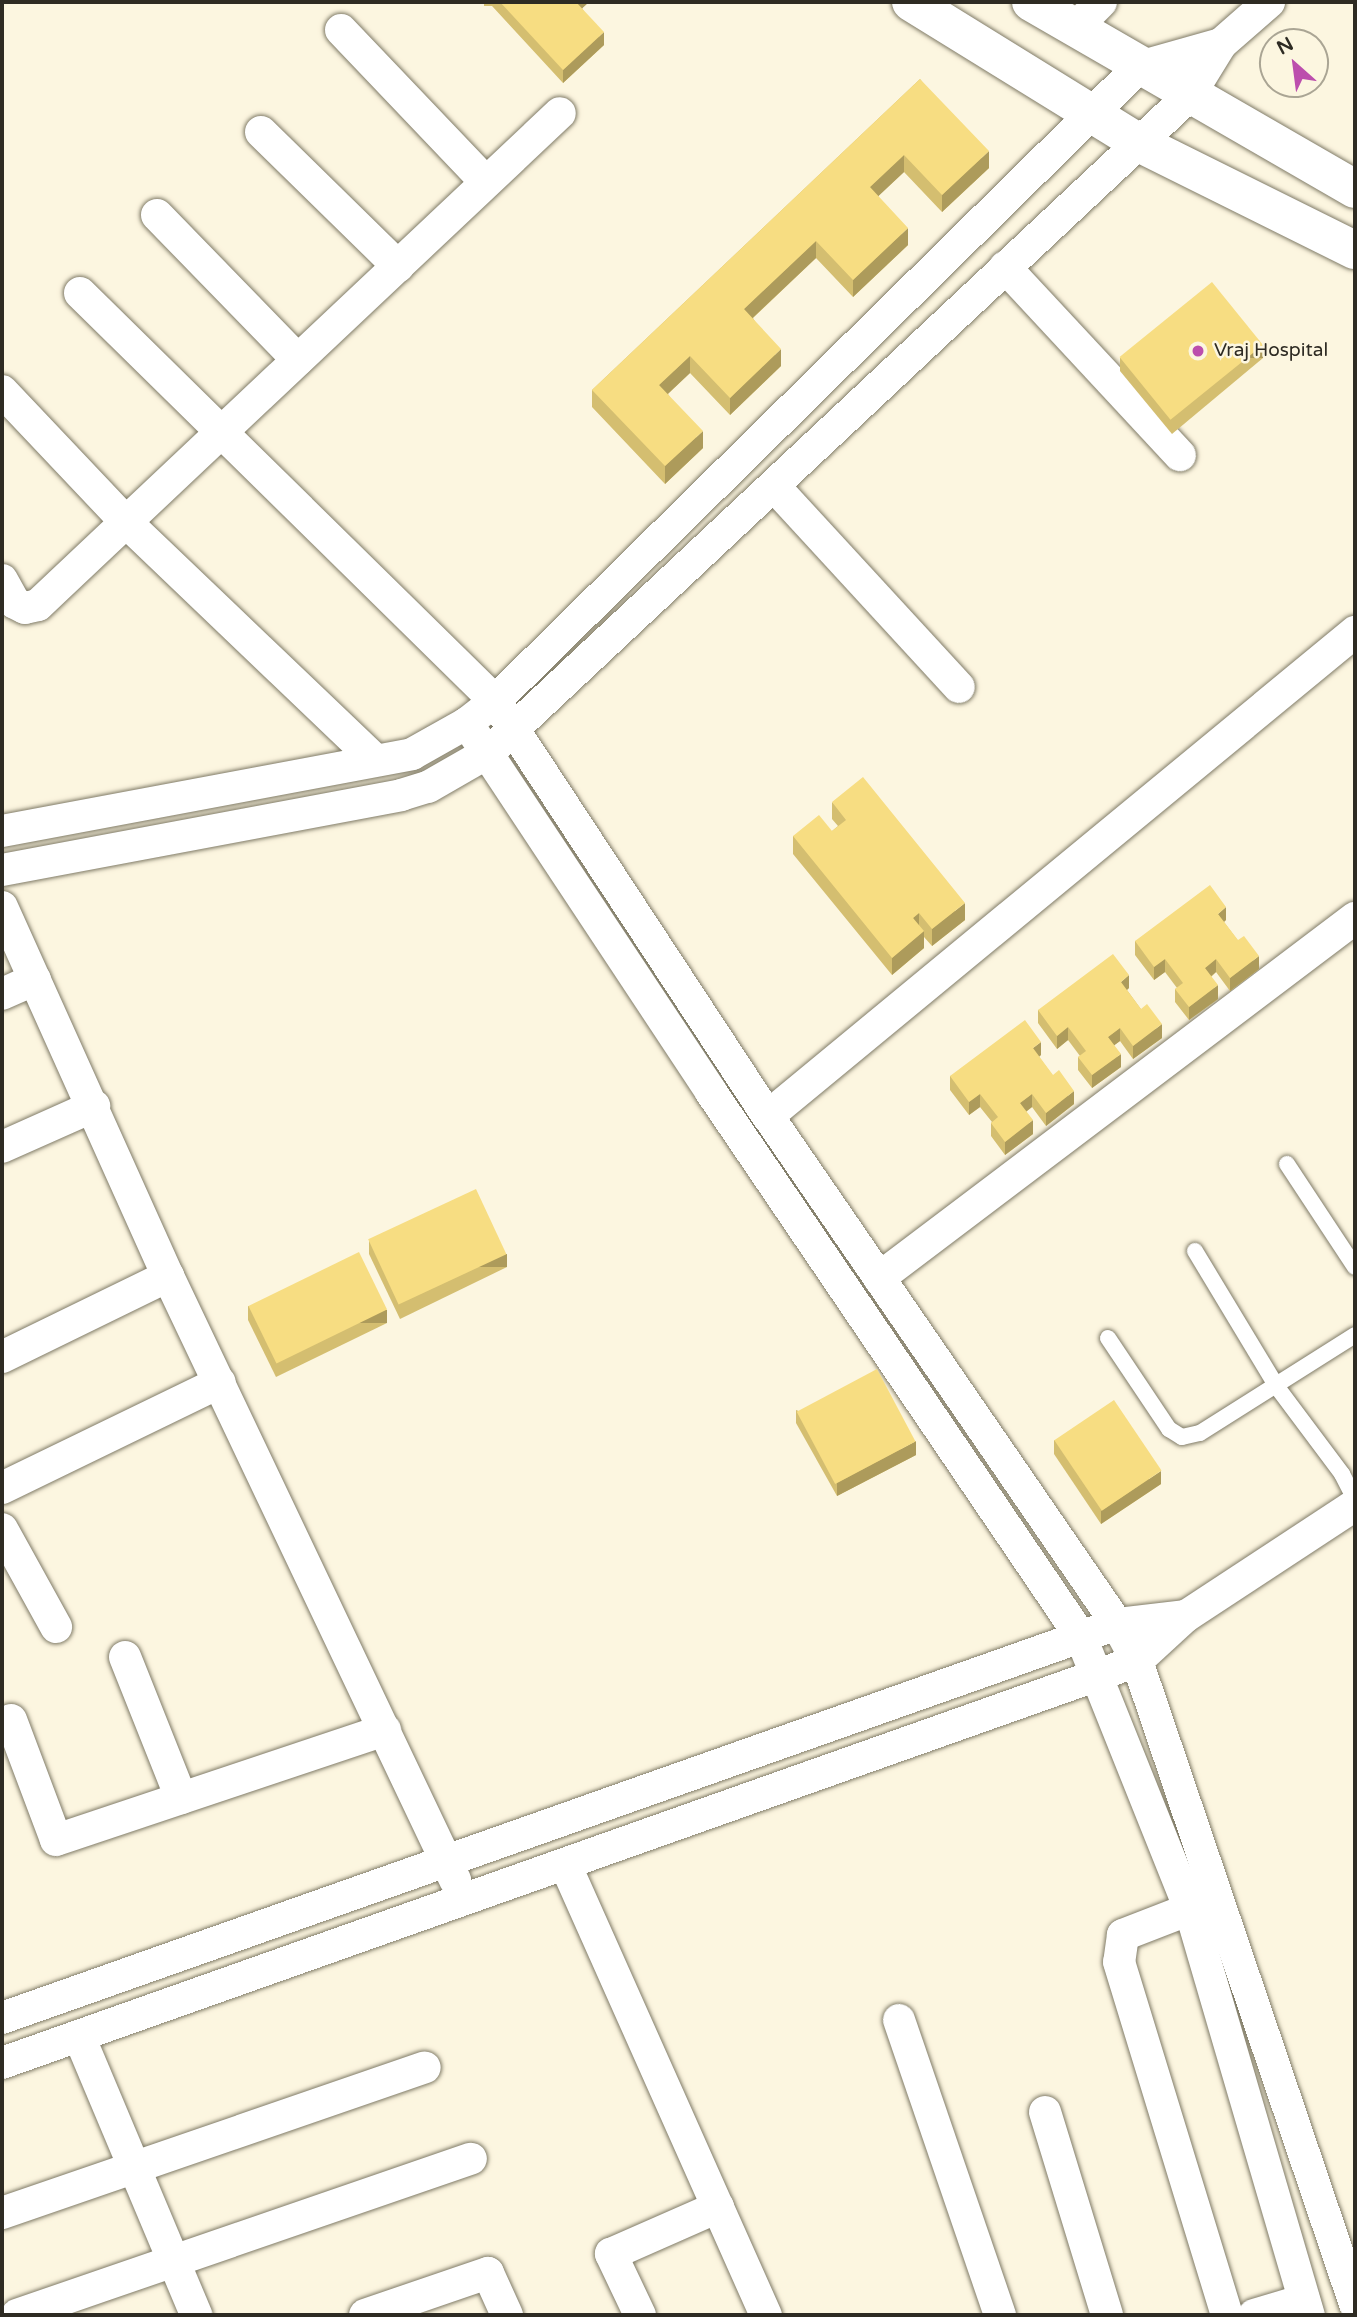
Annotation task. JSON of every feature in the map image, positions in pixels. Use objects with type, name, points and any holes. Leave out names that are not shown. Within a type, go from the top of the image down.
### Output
[{"type":"highway","points":[[911,2],[1139,143],[1355,250]]},
{"type":"highway","points":[[1031,2],[1088,15],[1139,67],[1352,182]]},
{"type":"street","points":[[2,870],[401,795],[428,787],[489,752],[517,730],[1189,96],[1221,44],[1269,2]]},
{"type":"street","points":[[341,30],[486,182]]},
{"type":"street","points":[[2,831],[412,754],[467,723],[495,701],[1139,67],[1221,44]]},
{"type":"street","points":[[2,580],[15,603],[25,608],[38,605],[560,113]]},
{"type":"street","points":[[261,132],[398,266]]},
{"type":"street","points":[[157,215],[298,360]]},
{"type":"street","points":[[1005,267],[1180,455]]},
{"type":"street","points":[[80,293],[495,701],[517,730],[768,1116],[1117,1624],[1137,1661],[1355,2304]]},
{"type":"street","points":[[2,391],[125,521],[374,759]]},
{"type":"street","points":[[774,486],[959,687]]},
{"type":"street","points":[[768,1116],[1355,632]]},
{"type":"street","points":[[467,723],[489,752],[889,1355],[1081,1637],[1100,1675],[1190,1909],[1306,2308],[1254,2315]]},
{"type":"street","points":[[2,907],[94,1106],[168,1276],[464,1900]]},
{"type":"street","points":[[880,1278],[1355,918]]},
{"type":"street","points":[[2,994],[35,979]]},
{"type":"street","points":[[2,1147],[94,1106]]},
{"type":"street","points":[[2,1357],[168,1276]]},
{"type":"street","points":[[889,1355],[920,1338]]},
{"type":"street","points":[[2,1488],[220,1382]]},
{"type":"street","points":[[2,2063],[1137,1661],[1186,1616],[1355,1502]]},
{"type":"street","points":[[2,1529],[56,1628]]},
{"type":"street","points":[[2,2018],[1117,1624],[1186,1616]]},
{"type":"street","points":[[125,1657],[181,1798]]},
{"type":"street","points":[[11,1720],[56,1840],[385,1730]]},
{"type":"street","points":[[565,1864],[766,2315]]},
{"type":"street","points":[[1190,1909],[1123,1935],[1119,1962],[1227,2315]]},
{"type":"street","points":[[899,2020],[1000,2315]]},
{"type":"street","points":[[79,2036],[196,2315]]},
{"type":"street","points":[[2,2213],[425,2067]]},
{"type":"street","points":[[1045,2112],[1107,2315]]},
{"type":"street","points":[[17,2315],[471,2159]]},
{"type":"street","points":[[640,2315],[611,2254],[718,2207]]},
{"type":"street","points":[[365,2315],[488,2273],[507,2315]]},
{"type":"lane","points":[[1287,1164],[1355,1267]]},
{"type":"lane","points":[[1195,1251],[1277,1387],[1342,1474],[1355,1502]]},
{"type":"lane","points":[[1108,1338],[1169,1429],[1182,1437],[1200,1433],[1277,1387],[1355,1335]]},
{"type":"building","points":[[500,2],[576,2],[604,32],[563,70]]},
{"type":"building","points":[[920,79],[989,151],[942,195],[904,155],[870,187],[908,228],[853,280],[816,241],[744,309],[781,349],[730,398],[690,356],[659,385],[703,431],[665,466],[592,390]]},
{"type":"building","points":[[1212,282],[1263,345],[1170,420],[1120,357]]},
{"type":"building","points":[[863,777],[965,903],[932,929],[919,913],[913,918],[924,931],[892,958],[793,836],[819,815],[832,831],[846,820],[832,802]]},
{"type":"building","points":[[1210,885],[1226,907],[1218,914],[1238,940],[1244,936],[1259,956],[1230,978],[1216,959],[1205,968],[1218,985],[1189,1007],[1175,989],[1183,983],[1165,959],[1154,967],[1135,941]]},
{"type":"building","points":[[1113,954],[1129,975],[1121,982],[1141,1009],[1147,1004],[1162,1024],[1133,1046],[1120,1028],[1108,1037],[1121,1054],[1092,1075],[1078,1057],[1086,1051],[1068,1027],[1057,1036],[1038,1010]]},
{"type":"building","points":[[1025,1020],[1041,1042],[1033,1048],[1053,1075],[1059,1070],[1074,1091],[1046,1113],[1032,1094],[1020,1103],[1033,1120],[1005,1142],[991,1123],[998,1117],[980,1094],[969,1102],[950,1076]]},
{"type":"building","points":[[476,1189],[506,1254],[399,1305],[368,1239]]},
{"type":"building","points":[[359,1252],[387,1310],[277,1363],[248,1306]]},
{"type":"building","points":[[877,1369],[915,1441],[835,1484],[797,1412]]},
{"type":"building","points":[[1114,1400],[1162,1470],[1102,1511],[1054,1440]]},
{"type":"place","name":"Vraj Hospital","points":[[1198,351]]}]
